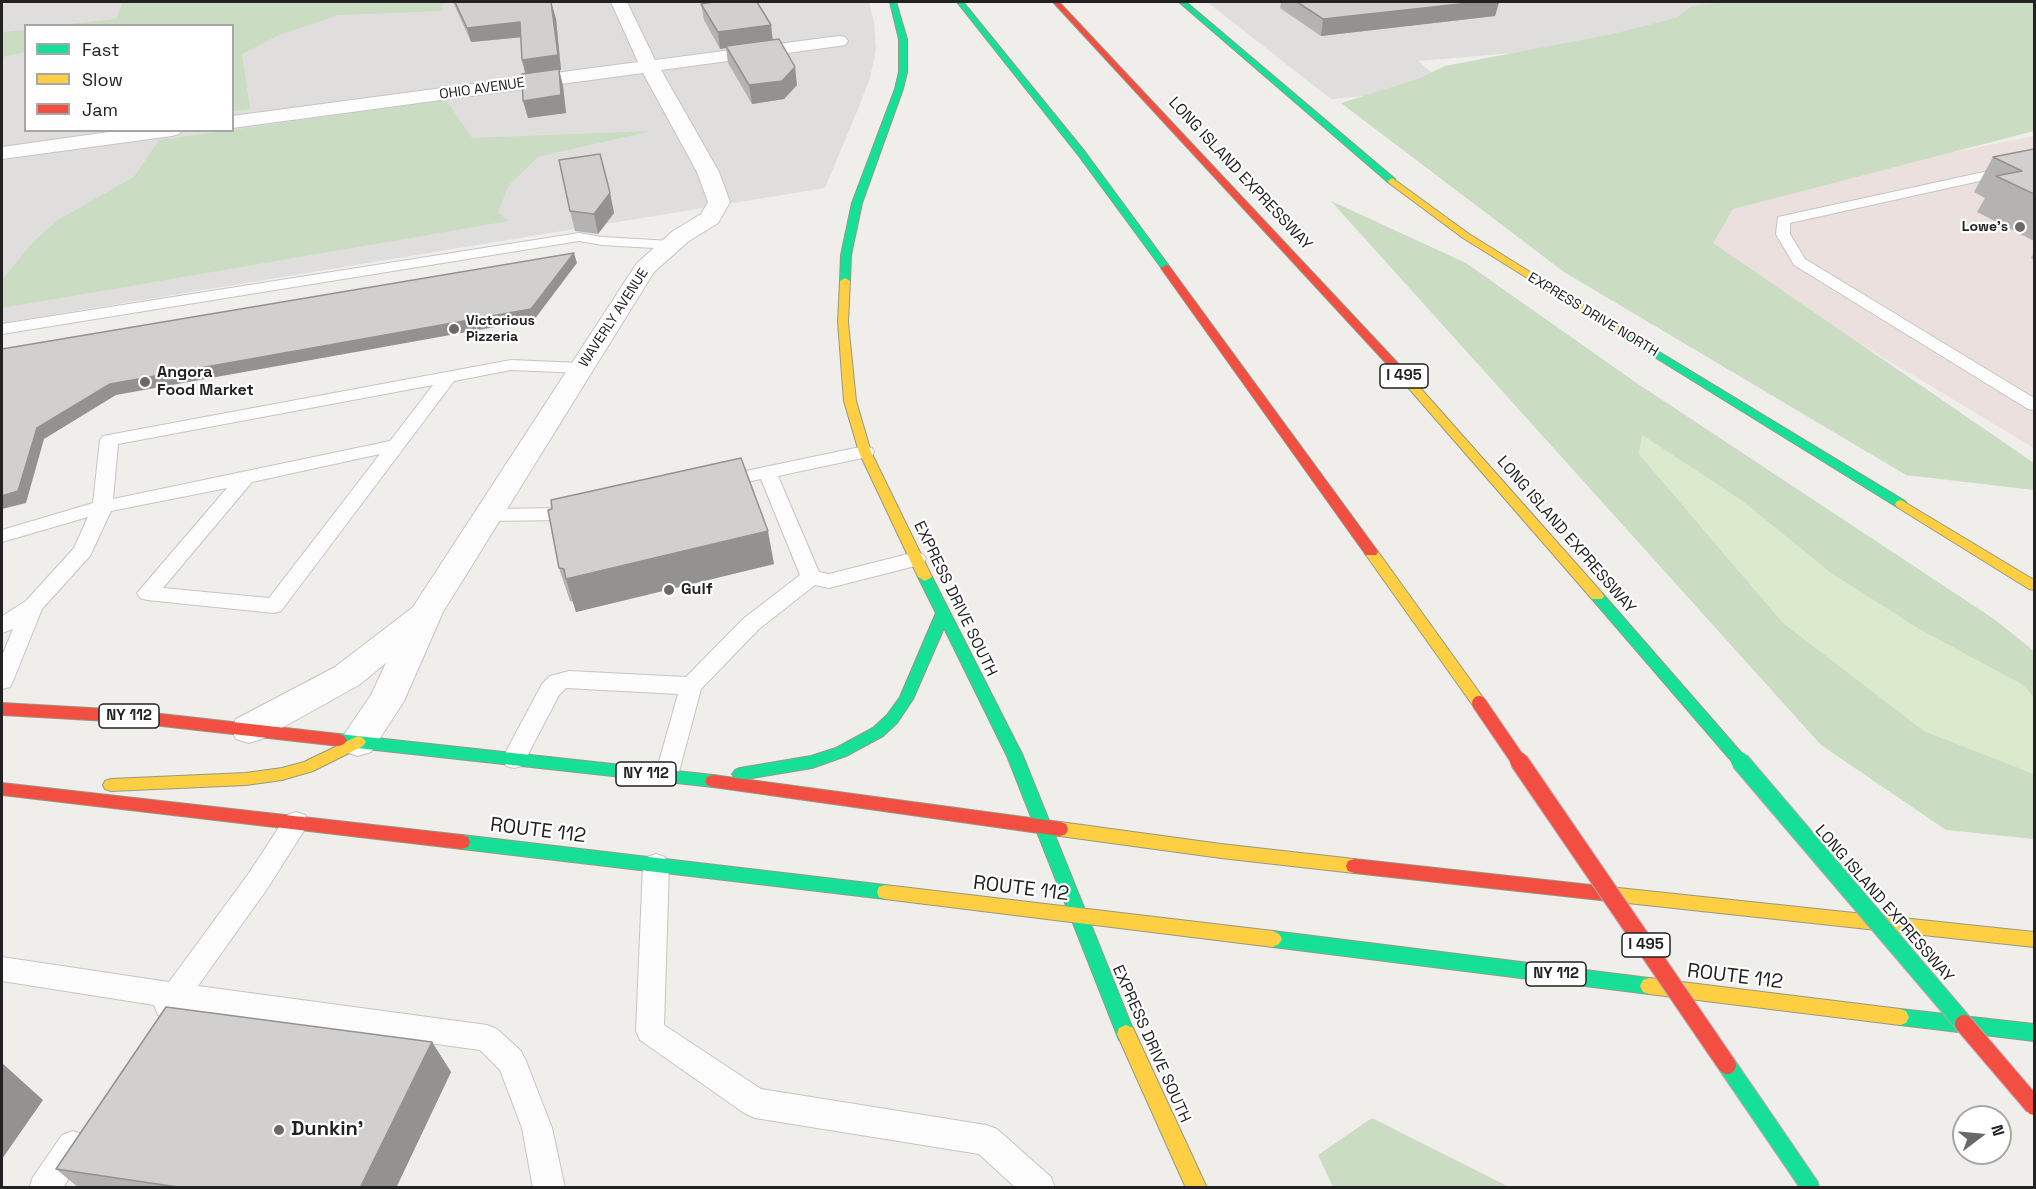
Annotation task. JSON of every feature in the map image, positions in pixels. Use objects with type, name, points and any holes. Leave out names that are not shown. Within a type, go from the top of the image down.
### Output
[{"type":"main road","name":"EXPRESS DRIVE SOUTH","points":[[893,2],[903,39],[903,72],[855,212],[846,255],[843,322],[850,401],[865,452],[1015,756],[1114,1008],[1197,1188]]},
{"type":"main road","name":"I 495","points":[[960,2],[1075,145],[1151,247],[1479,703],[1811,1188]]},
{"type":"main road","name":"LONG ISLAND EXPRESSWAY","points":[[1056,2],[1423,396],[1740,761],[2034,1106]]},
{"type":"main road","name":"EXPRESS DRIVE NORTH","points":[[1182,2],[1386,176],[1466,236],[2034,586]]},
{"type":"main road","points":[[703,780],[812,762],[842,752],[878,732],[906,699],[943,613]]},
{"type":"main road","name":"NY 112","points":[[2,709],[126,716],[703,780],[1221,851],[2034,940]]},
{"type":"main road","points":[[4,790],[264,776],[308,767],[358,742]]},
{"type":"main road","name":"ROUTE 112","points":[[4,790],[656,865],[2034,1033]]},
{"type":"street","name":"WAVERLY AVENUE","points":[[358,742],[386,701],[427,611],[645,268],[671,245],[710,218],[719,202],[708,172],[649,66],[619,2]]},
{"type":"street","name":"OHIO AVENUE","points":[[234,122],[839,41]]},
{"type":"street","points":[[2,153],[157,132]]},
{"type":"street","name":"WAVERLY AVENUE","points":[[249,729],[347,676],[427,611]]},
{"type":"lane","points":[[2034,165],[1783,220],[1783,234],[1799,262],[2034,405]]},
{"type":"lane","points":[[2,329],[579,237],[602,241],[671,245]]},
{"type":"lane","points":[[2,626],[33,606],[83,551],[102,507],[109,440],[511,365],[581,368]]},
{"type":"lane","points":[[246,477],[147,593],[274,606],[448,377]]},
{"type":"lane","points":[[2,536],[102,507],[395,446]]},
{"type":"lane","points":[[699,486],[865,452]]},
{"type":"lane","points":[[767,472],[811,577]]},
{"type":"lane","points":[[488,515],[563,514],[597,507]]},
{"type":"lane","points":[[811,577],[829,581],[916,559]]},
{"type":"lane","points":[[666,776],[691,686],[751,624],[811,577]]},
{"type":"lane","points":[[2,681],[33,606]]},
{"type":"lane","points":[[514,759],[550,690],[558,682],[569,679],[691,686]]},
{"type":"lane","points":[[156,1024],[258,881],[296,822]]},
{"type":"lane","points":[[656,865],[650,1031],[755,1103],[986,1140],[1040,1188]]},
{"type":"lane","points":[[2,969],[175,996],[487,1038],[511,1061],[537,1128],[549,1188]]},
{"type":"lane","points":[[44,1188],[90,1120]]},
{"type":"shaded area","points":[[2,2],[869,2],[874,22],[876,50],[870,78],[825,188],[2,323]]},
{"type":"shaded area","points":[[1207,2],[1921,2],[1720,36],[1418,61],[1450,88],[1331,99]]},
{"type":"shaded area","points":[[2034,136],[2034,448],[1696,245],[1718,200]]},
{"type":"green space","points":[[123,2],[443,2],[442,11],[338,15],[279,35],[242,54],[250,109],[234,111],[234,24],[69,24],[116,19]]},
{"type":"green space","points":[[1726,2],[2034,2],[2034,131],[1733,209],[1713,243],[2034,463],[2034,490],[1906,475],[1564,272],[1341,103],[1418,79],[1445,66],[1613,34],[1676,18],[1692,6]]},
{"type":"green space","points":[[24,30],[24,52],[2,57],[2,32]]},
{"type":"green space","points":[[446,100],[472,138],[651,131],[538,157],[508,186],[498,213],[509,221],[2,308],[2,280],[33,242],[58,220],[134,177],[159,140],[216,132],[234,132],[234,130]]},
{"type":"green space","points":[[1331,201],[1466,263],[1635,382],[1994,619],[2034,651],[2034,697],[2023,685],[1919,629],[1831,573],[1741,500],[1642,435],[1639,454],[1783,623],[1924,731],[2034,774],[2034,839],[1946,830],[1821,745]]},
{"type":"green space","points":[[1642,435],[1741,500],[1831,573],[1919,629],[2023,685],[2034,697],[2034,774],[1924,731],[1783,623],[1639,454]]},
{"type":"green space","points":[[1372,1118],[1509,1187],[1333,1187],[1318,1155]]},
{"type":"building","points":[[455,2],[551,2],[558,55],[522,60],[520,22],[467,28]]},
{"type":"building","points":[[757,2],[771,25],[718,32],[701,4]]},
{"type":"building","points":[[1297,2],[1478,2],[1323,19]]},
{"type":"building","points":[[779,39],[795,67],[782,81],[749,85],[726,46]]},
{"type":"building","points":[[559,69],[561,95],[523,101],[522,74]]},
{"type":"building","points":[[2034,149],[2034,194],[1996,176],[2022,171],[1993,157]]},
{"type":"building","points":[[600,154],[610,193],[594,214],[570,211],[559,160]]},
{"type":"building","points":[[574,253],[531,309],[110,384],[37,428],[18,491],[2,496],[2,349]]},
{"type":"building","points":[[741,458],[768,531],[566,579],[564,569],[559,568],[548,510],[552,509],[551,500]]},
{"type":"building","name":"Dunkin'","points":[[166,1007],[432,1042],[360,1188],[184,1188],[56,1169]]},
{"type":"traffic: fast","points":[[845,281],[846,255],[857,203],[899,89],[903,72],[903,39],[893,2]]},
{"type":"traffic: fast","points":[[960,2],[1082,154],[1166,268]]},
{"type":"traffic: fast","points":[[1182,2],[1392,181]]},
{"type":"traffic: fast","points":[[1623,333],[1901,504]]},
{"type":"traffic: fast","points":[[925,577],[1015,756],[1126,1034]]},
{"type":"traffic: fast","points":[[1597,596],[1740,761]]},
{"type":"traffic: fast","points":[[740,774],[812,762],[841,752],[878,732],[892,719],[906,699],[943,613]]},
{"type":"traffic: fast","points":[[339,740],[713,781]]},
{"type":"traffic: fast","points":[[1740,761],[1964,1024]]},
{"type":"traffic: fast","points":[[462,842],[885,892]]},
{"type":"traffic: fast","points":[[1273,939],[1649,986]]},
{"type":"traffic: fast","points":[[1900,1017],[2034,1033]]},
{"type":"traffic: fast","points":[[1727,1065],[1811,1188]]},
{"type":"traffic: slow","points":[[1392,181],[1466,236],[1623,333]]},
{"type":"traffic: slow","points":[[845,281],[843,322],[850,401],[865,452],[925,577]]},
{"type":"traffic: slow","points":[[1403,375],[1597,596]]},
{"type":"traffic: slow","points":[[1901,504],[2034,586]]},
{"type":"traffic: slow","points":[[1371,552],[1479,703]]},
{"type":"traffic: slow","points":[[111,785],[246,779],[282,774],[308,767],[358,742]]},
{"type":"traffic: slow","points":[[1060,829],[1354,866]]},
{"type":"traffic: slow","points":[[885,892],[1273,939]]},
{"type":"traffic: slow","points":[[1609,894],[2034,940]]},
{"type":"traffic: slow","points":[[1649,986],[1900,1017]]},
{"type":"traffic: slow","points":[[1126,1034],[1197,1188]]},
{"type":"traffic: jam","points":[[1056,2],[1403,375]]},
{"type":"traffic: jam","points":[[1166,268],[1371,552]]},
{"type":"traffic: jam","points":[[1479,703],[1727,1065]]},
{"type":"traffic: jam","points":[[2,709],[126,716],[339,740]]},
{"type":"traffic: jam","points":[[713,781],[1060,829]]},
{"type":"traffic: jam","points":[[2,789],[462,842]]},
{"type":"traffic: jam","points":[[1354,866],[1609,894]]},
{"type":"traffic: jam","points":[[1964,1024],[2034,1106]]},
{"type":"place","name":"Lowe's","points":[[2020,227]]},
{"type":"place","name":"Victorious Pizzeria","points":[[454,329]]},
{"type":"place","name":"Angora Food Market","points":[[145,382]]},
{"type":"place","name":"Gulf","points":[[669,590]]},
{"type":"place","name":"Dunkin'","points":[[279,1130]]}]
